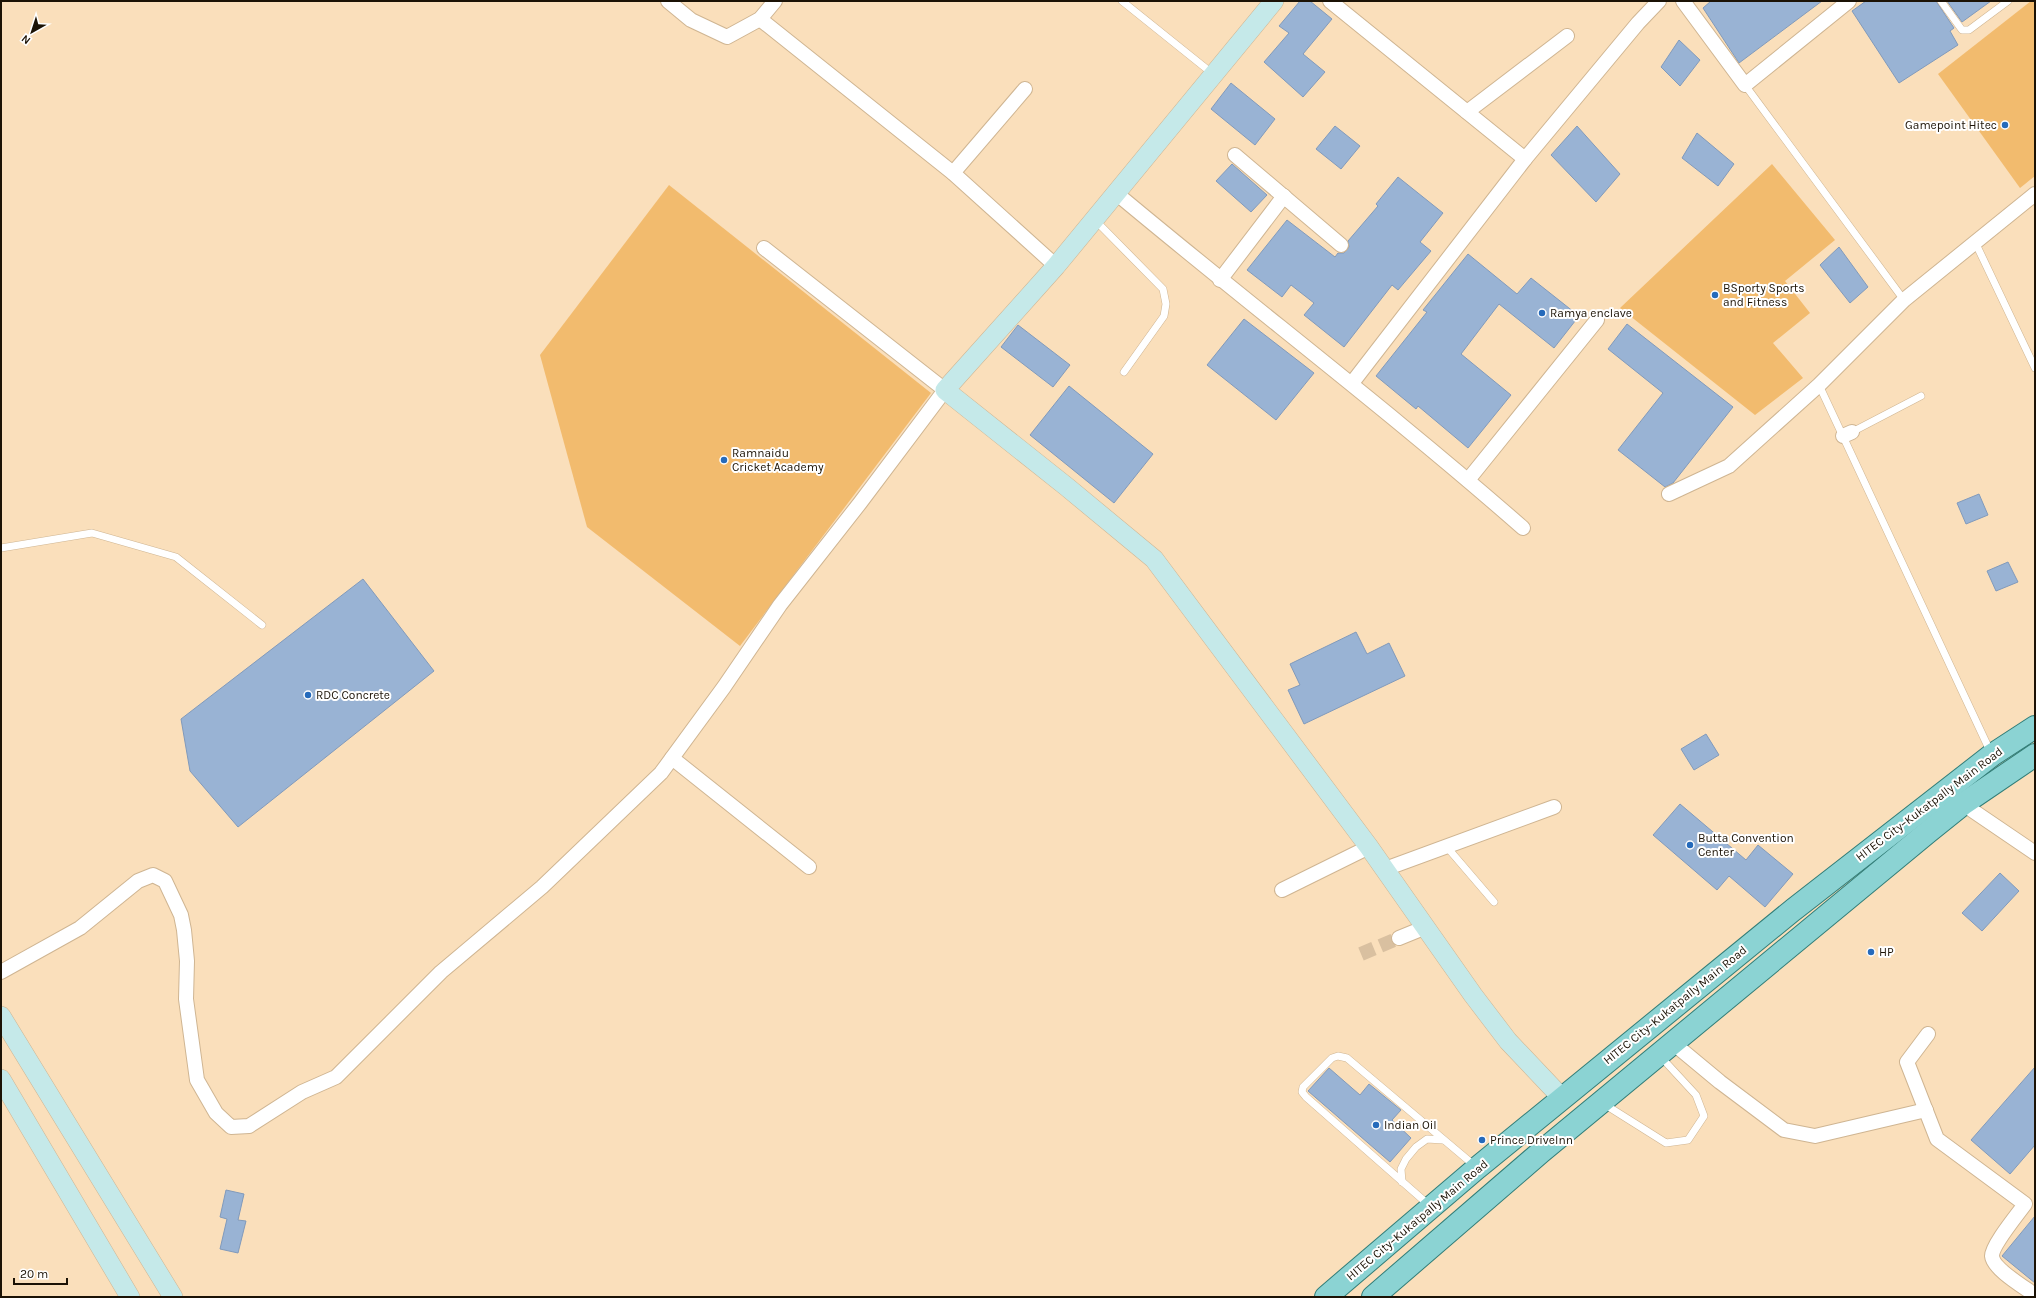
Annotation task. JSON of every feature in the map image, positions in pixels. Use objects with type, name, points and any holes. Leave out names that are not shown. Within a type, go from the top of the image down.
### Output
[{"type":"main road","name":"HITEC City–Kukatpally Main Road","points":[[1326,1297],[1477,1168],[1793,910],[1992,755],[2035,727]]},
{"type":"main road","name":"HITEC City–Kukatpally Main Road","points":[[1373,1297],[1602,1102],[1963,804],[2035,755]]},
{"type":"street","points":[[668,1],[691,20],[727,37],[760,19],[775,1]]},
{"type":"street","points":[[1,972],[80,928],[138,881],[153,875],[165,882],[180,915],[184,930],[187,962],[186,999],[191,1049],[197,1080],[216,1113],[231,1127],[249,1126],[302,1092],[336,1077],[441,972],[542,887],[661,773],[724,687],[780,605],[860,503],[945,390],[1056,266],[1274,1]]},
{"type":"street","points":[[1330,1],[1525,159]]},
{"type":"street","points":[[1352,383],[1525,159],[1658,1]]},
{"type":"street","points":[[1683,1],[1745,85],[1849,1]]},
{"type":"street","points":[[760,19],[953,173],[1056,266]]},
{"type":"street","points":[[1467,112],[1567,36]]},
{"type":"street","points":[[953,173],[1025,89]]},
{"type":"street","points":[[1235,155],[1341,245]]},
{"type":"street","points":[[1116,193],[1220,280],[1352,383],[1523,528]]},
{"type":"street","points":[[1668,494],[1729,466],[1819,385],[1904,300],[1976,244],[2035,194]]},
{"type":"street","points":[[1220,280],[1284,196]]},
{"type":"street","points":[[764,248],[1067,487],[1154,559],[1369,846],[1473,995],[1508,1041],[1562,1098]]},
{"type":"street","points":[[1468,480],[1597,320]]},
{"type":"street","points":[[672,758],[809,868]]},
{"type":"street","points":[[1963,804],[2035,853]]},
{"type":"street","points":[[1385,868],[1554,807]]},
{"type":"street","points":[[1282,890],[1369,846]]},
{"type":"street","points":[[1399,938],[1426,927]]},
{"type":"street","points":[[1,1016],[173,1297]]},
{"type":"street","points":[[1928,1034],[1907,1062],[1937,1140],[2025,1204],[1997,1244],[1992,1258],[2000,1270],[2035,1295]]},
{"type":"street","points":[[1666,1049],[1720,1082],[1784,1130],[1815,1136],[1926,1110]]},
{"type":"street","points":[[1,1079],[130,1297]]},
{"type":"lane","points":[[1122,1],[1213,74]]},
{"type":"lane","points":[[1941,1],[1962,30],[1969,30],[2008,1]]},
{"type":"lane","points":[[1745,85],[1904,300]]},
{"type":"lane","points":[[1094,220],[1163,289],[1166,304],[1164,316],[1124,372]]},
{"type":"lane","points":[[1976,244],[2035,368]]},
{"type":"lane","points":[[1819,385],[1848,434],[1992,755]]},
{"type":"lane","points":[[1848,434],[1921,396]]},
{"type":"lane","points":[[1,548],[92,533],[176,557],[262,625]]},
{"type":"lane","points":[[1446,846],[1494,902]]},
{"type":"lane","points":[[1602,1102],[1666,1143],[1688,1140],[1704,1116],[1696,1095],[1666,1049]]},
{"type":"lane","points":[[1431,1207],[1302,1092],[1303,1087],[1332,1058],[1338,1056],[1347,1058],[1477,1168]]},
{"type":"lane","points":[[1402,1182],[1401,1169],[1406,1159],[1416,1147],[1427,1139],[1443,1140]]},
{"type":"shaded area","name":"Gamepoint Hitec","points":[[2031,1],[2035,1],[2035,176],[2020,188],[1938,74]]},
{"type":"shaded area","name":"BSporty Sports and Fitness","points":[[1772,164],[1835,240],[1785,281],[1810,313],[1773,343],[1803,378],[1755,415],[1620,308]]},
{"type":"shaded area","name":"Ramnaidu Cricket Academy","points":[[669,185],[931,393],[740,646],[587,527],[540,355]]},
{"type":"building","points":[[1300,1],[1310,1],[1332,19],[1303,54],[1325,72],[1303,97],[1264,62],[1289,33],[1279,26]]},
{"type":"building","points":[[1711,1],[1822,1],[1739,63],[1703,8]]},
{"type":"building","points":[[1866,1],[1936,1],[1954,28],[1950,31],[1958,45],[1899,83],[1852,11]]},
{"type":"building","points":[[1947,1],[1991,1],[1962,22]]},
{"type":"building","points":[[1679,40],[1700,60],[1680,86],[1661,67]]},
{"type":"building","points":[[1231,83],[1275,119],[1255,145],[1211,109]]},
{"type":"building","points":[[1335,126],[1360,146],[1341,169],[1316,149]]},
{"type":"building","points":[[1577,126],[1620,174],[1596,202],[1551,155]]},
{"type":"building","points":[[1697,133],[1734,164],[1718,186],[1682,158]]},
{"type":"building","points":[[1232,164],[1267,195],[1251,212],[1216,181]]},
{"type":"building","points":[[1398,177],[1443,213],[1420,242],[1431,251],[1398,290],[1392,285],[1344,347],[1304,315],[1314,303],[1291,285],[1282,297],[1247,270],[1287,220],[1335,257],[1338,253],[1344,253],[1349,247],[1348,241],[1378,206],[1376,204]]},
{"type":"building","points":[[1839,247],[1868,287],[1850,303],[1820,265]]},
{"type":"building","points":[[1468,254],[1517,294],[1531,278],[1579,316],[1554,348],[1499,304],[1461,354],[1511,395],[1468,448],[1418,406],[1416,409],[1376,376],[1427,312],[1423,310]]},
{"type":"building","points":[[1244,319],[1314,373],[1276,420],[1207,365]]},
{"type":"building","points":[[1627,324],[1733,407],[1673,483],[1665,487],[1618,450],[1663,393],[1608,349]]},
{"type":"building","points":[[1018,325],[1070,365],[1053,387],[1001,347]]},
{"type":"building","points":[[1069,386],[1153,454],[1114,503],[1030,435]]},
{"type":"building","points":[[1979,494],[1988,515],[1966,524],[1957,503]]},
{"type":"building","points":[[2008,562],[2018,582],[1996,591],[1987,571]]},
{"type":"building","name":"RDC Concrete","points":[[363,579],[434,671],[238,827],[190,771],[181,719]]},
{"type":"building","points":[[1356,632],[1367,654],[1389,643],[1405,676],[1304,724],[1288,690],[1300,685],[1290,664]]},
{"type":"building","points":[[1706,734],[1719,755],[1694,770],[1681,749]]},
{"type":"building","points":[[1680,804],[1746,860],[1758,845],[1793,874],[1765,907],[1729,876],[1717,890],[1653,835]]},
{"type":"building","points":[[2000,873],[2019,891],[1982,931],[1962,913]]},
{"type":"building","points":[[2035,1067],[2035,1145],[2010,1174],[1971,1140]]},
{"type":"building","points":[[1329,1068],[1360,1095],[1369,1084],[1401,1110],[1392,1120],[1411,1138],[1390,1162],[1308,1091]]},
{"type":"building","points":[[226,1190],[244,1194],[238,1220],[246,1221],[238,1253],[220,1249],[227,1219],[220,1217]]},
{"type":"building","points":[[2035,1216],[2035,1283],[2002,1256]]},
{"type":"tunnel","points":[[1361,954],[1399,938]]},
{"type":"place","name":"Gamepoint Hitec","points":[[2005,125]]},
{"type":"place","name":"BSporty Sports and Fitness","points":[[1715,295]]},
{"type":"place","name":"Ramya enclave","points":[[1542,313]]},
{"type":"place","name":"Ramnaidu Cricket Academy","points":[[724,460]]},
{"type":"place","name":"RDC Concrete","points":[[308,695]]},
{"type":"place","name":"Butta Convention Center","points":[[1690,845]]},
{"type":"place","name":"HP","points":[[1871,952]]},
{"type":"place","name":"Indian Oil","points":[[1376,1125]]},
{"type":"place","name":"Prince DriveInn","points":[[1482,1140]]}]
